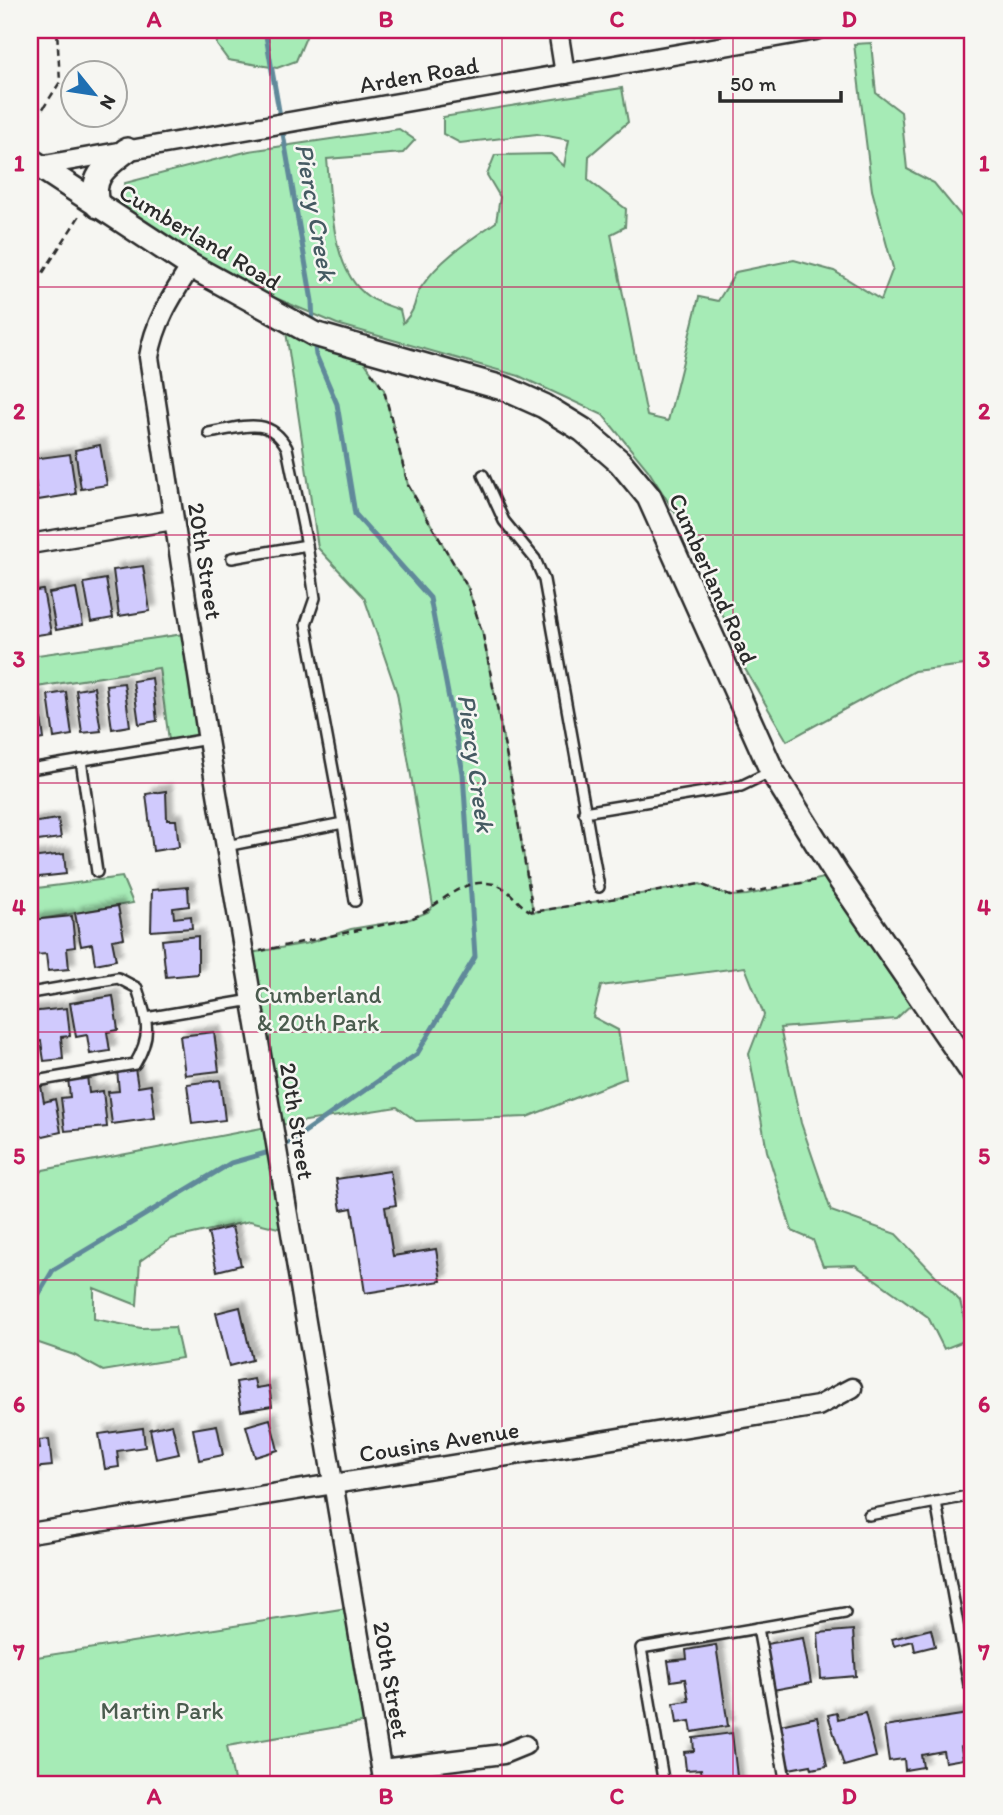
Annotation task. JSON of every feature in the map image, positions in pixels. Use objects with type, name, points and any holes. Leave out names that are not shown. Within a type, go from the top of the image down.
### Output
[{"type":"street","points":[[558,30],[565,74]]},
{"type":"street","name":"Arden Road","points":[[32,165],[816,30]]},
{"type":"street","points":[[94,203],[93,192],[97,177],[127,150]]},
{"type":"street","name":"Cumberland Road","points":[[32,165],[191,265],[314,334],[506,389],[544,406],[583,430],[620,462],[649,498],[772,771],[837,876],[973,1073]]},
{"type":"street","name":"20th Street","points":[[191,265],[161,312],[153,333],[149,357],[208,739],[383,1777]]},
{"type":"street","points":[[30,544],[173,520]]},
{"type":"street","name":"Cousins Avenue","points":[[30,1533],[818,1406],[852,1388]]},
{"type":"street","points":[[383,1777],[503,1754],[525,1745]]},
{"type":"lane","points":[[209,433],[260,425],[273,429],[281,436],[287,448],[315,598],[306,624],[355,901]]},
{"type":"lane","points":[[483,475],[505,521],[535,559],[544,580],[599,887]]},
{"type":"lane","points":[[232,558],[307,545]]},
{"type":"lane","points":[[30,769],[208,739]]},
{"type":"lane","points":[[81,760],[97,872]]},
{"type":"lane","points":[[584,812],[741,786],[772,771]]},
{"type":"lane","points":[[226,846],[343,823]]},
{"type":"lane","points":[[30,993],[118,978],[137,988],[146,1018],[147,1045],[135,1064],[30,1082]]},
{"type":"lane","points":[[146,1018],[252,1000]]},
{"type":"lane","points":[[869,1515],[973,1495]]},
{"type":"lane","points":[[936,1502],[969,1685]]},
{"type":"lane","points":[[664,1785],[642,1648],[845,1613]]},
{"type":"lane","points":[[758,1628],[786,1785]]},
{"type":"path","points":[[30,130],[60,82],[57,30]]},
{"type":"path","points":[[30,293],[94,203]]},
{"type":"path","points":[[354,347],[384,390],[408,485],[468,588],[483,635],[514,791],[533,912]]},
{"type":"path","points":[[244,954],[309,943],[351,929],[410,919],[428,912],[443,896],[466,886],[494,884],[517,897],[524,909],[533,912],[700,884],[730,896],[747,895],[837,876]]},
{"type":"green space","points":[[216,30],[309,30],[296,61],[277,68],[228,60],[217,45]]},
{"type":"green space","points":[[871,43],[876,93],[901,112],[907,169],[934,183],[970,227],[973,223],[973,664],[914,671],[787,741],[741,662],[695,544],[648,470],[603,415],[519,376],[337,324],[245,285],[117,204],[125,183],[249,151],[399,129],[415,140],[403,153],[327,159],[335,234],[347,271],[356,286],[369,297],[400,310],[403,323],[429,276],[456,251],[496,222],[500,197],[487,175],[495,155],[551,154],[564,166],[569,140],[537,134],[460,143],[443,134],[443,117],[622,88],[628,122],[589,156],[588,180],[626,209],[625,227],[611,234],[647,416],[668,421],[699,297],[718,301],[736,272],[794,260],[834,271],[881,300],[893,268],[872,190],[854,44]]},
{"type":"green space","name":"Cumberland & 20th Park","points":[[284,318],[354,347],[384,390],[408,485],[468,588],[483,635],[533,912],[700,884],[730,896],[747,895],[837,875],[920,996],[896,1019],[780,1028],[801,1123],[831,1211],[896,1234],[960,1301],[969,1339],[944,1349],[928,1317],[855,1265],[823,1266],[813,1240],[792,1231],[767,1151],[749,1054],[764,1015],[745,967],[601,986],[593,1017],[618,1030],[626,1078],[527,1117],[416,1121],[397,1107],[273,1126],[290,1231],[250,1221],[171,1239],[140,1261],[137,1305],[94,1288],[94,1319],[141,1328],[175,1327],[182,1358],[103,1371],[74,1355],[30,1340],[30,1185],[43,1170],[272,1126],[244,954],[309,943],[351,929],[410,919],[428,912],[433,906],[397,693],[364,597],[318,548]]},
{"type":"green space","points":[[191,633],[207,734],[169,740],[159,668],[30,688],[30,656]]},
{"type":"green space","points":[[122,877],[133,903],[30,921],[30,889]]},
{"type":"green space","name":"Martin Park","points":[[354,1607],[373,1721],[227,1746],[235,1785],[30,1785],[30,1658]]},
{"type":"building","points":[[100,445],[107,485],[81,489],[75,450]]},
{"type":"building","points":[[70,454],[76,494],[38,500],[32,459]]},
{"type":"building","points":[[143,566],[150,611],[119,616],[113,570]]},
{"type":"building","points":[[106,579],[113,618],[91,622],[84,583]]},
{"type":"building","points":[[76,588],[83,625],[56,630],[49,593]]},
{"type":"building","points":[[43,590],[51,633],[30,636],[30,592]]},
{"type":"building","points":[[152,678],[157,721],[139,724],[133,681]]},
{"type":"building","points":[[124,683],[130,726],[112,729],[106,685]]},
{"type":"building","points":[[94,687],[101,731],[82,733],[76,690]]},
{"type":"building","points":[[66,692],[72,735],[54,738],[48,695]]},
{"type":"building","points":[[38,696],[44,739],[30,741],[30,697]]},
{"type":"building","points":[[166,791],[167,820],[176,820],[179,847],[153,851],[146,794]]},
{"type":"building","points":[[58,819],[61,838],[30,842],[30,823]]},
{"type":"building","points":[[64,854],[66,874],[30,878],[30,858]]},
{"type":"building","points":[[188,887],[189,906],[173,908],[174,918],[191,916],[192,928],[151,931],[152,890]]},
{"type":"building","points":[[118,906],[124,938],[112,940],[116,960],[95,964],[92,944],[81,946],[75,913]]},
{"type":"building","points":[[72,916],[75,947],[67,948],[69,969],[48,971],[46,954],[35,955],[32,920]]},
{"type":"building","points":[[198,936],[198,974],[166,977],[162,940]]},
{"type":"building","points":[[113,996],[118,1030],[107,1032],[110,1051],[90,1054],[87,1035],[76,1037],[70,1003]]},
{"type":"building","points":[[67,1008],[70,1036],[61,1037],[63,1059],[44,1061],[41,1041],[30,1042],[30,1012]]},
{"type":"building","points":[[214,1032],[219,1071],[185,1075],[180,1036]]},
{"type":"building","points":[[135,1068],[138,1087],[151,1085],[155,1118],[112,1124],[108,1092],[119,1091],[117,1070]]},
{"type":"building","points":[[87,1076],[89,1093],[103,1091],[107,1127],[65,1131],[61,1098],[70,1097],[68,1078]]},
{"type":"building","points":[[220,1080],[225,1120],[192,1124],[187,1084]]},
{"type":"building","points":[[40,1081],[44,1102],[55,1099],[61,1132],[30,1139],[30,1083]]},
{"type":"building","points":[[390,1171],[396,1205],[385,1207],[393,1256],[436,1249],[441,1281],[365,1293],[352,1208],[341,1210],[336,1179]]},
{"type":"building","points":[[232,1227],[241,1265],[217,1271],[208,1233]]},
{"type":"building","points":[[240,1307],[252,1360],[229,1366],[216,1313]]},
{"type":"building","points":[[254,1379],[256,1388],[269,1386],[272,1406],[241,1411],[236,1382]]},
{"type":"building","points":[[270,1419],[278,1450],[255,1457],[246,1426]]},
{"type":"building","points":[[172,1424],[179,1454],[156,1459],[150,1429]]},
{"type":"building","points":[[217,1425],[223,1455],[199,1460],[193,1429]]},
{"type":"building","points":[[143,1428],[145,1447],[117,1451],[119,1467],[105,1469],[99,1434]]},
{"type":"building","points":[[49,1439],[52,1466],[32,1468],[30,1478],[30,1449],[40,1448],[39,1440]]},
{"type":"building","points":[[931,1629],[935,1646],[915,1651],[913,1641],[894,1646],[892,1639]]},
{"type":"building","points":[[853,1630],[856,1676],[821,1679],[818,1633]]},
{"type":"building","points":[[803,1638],[811,1683],[773,1690],[766,1644]]},
{"type":"building","points":[[716,1645],[728,1726],[692,1732],[690,1721],[677,1723],[674,1703],[689,1701],[685,1679],[671,1681],[668,1661],[687,1659],[686,1650]]},
{"type":"building","points":[[837,1713],[838,1719],[865,1713],[876,1757],[844,1766],[828,1715]]},
{"type":"building","points":[[968,1714],[973,1745],[961,1747],[963,1759],[945,1762],[943,1751],[921,1755],[923,1767],[905,1770],[904,1759],[889,1761],[884,1727]]},
{"type":"building","points":[[817,1717],[827,1766],[812,1769],[811,1765],[789,1769],[780,1725]]},
{"type":"building","points":[[732,1733],[738,1785],[703,1785],[701,1769],[686,1770],[684,1752],[694,1751],[693,1738]]},
{"type":"waterway","name":"Piercy Creek","points":[[265,30],[312,301],[313,326]]},
{"type":"waterway","name":"Piercy Creek","points":[[30,1309],[53,1270],[231,1163],[280,1149],[417,1054],[475,957],[463,773],[430,598],[355,514],[337,404],[316,355],[314,339]]}]
